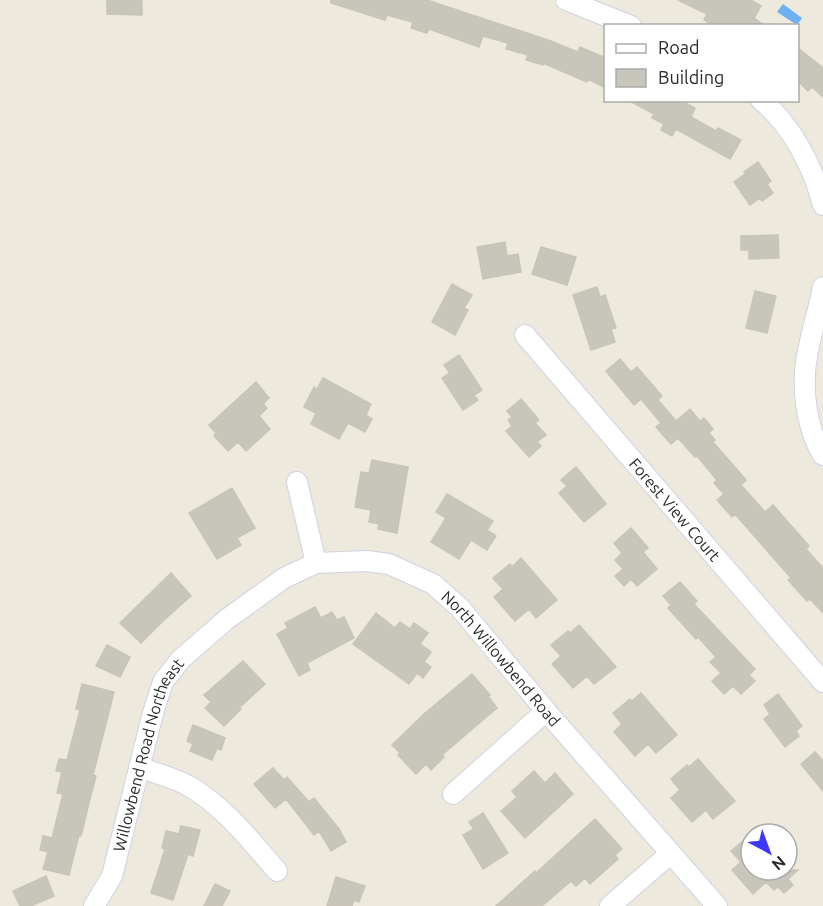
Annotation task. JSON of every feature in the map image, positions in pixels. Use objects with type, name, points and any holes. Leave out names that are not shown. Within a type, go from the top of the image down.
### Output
[{"type":"street","points":[[566,0],[626,24]]},
{"type":"street","points":[[762,102],[785,126],[805,156],[823,205]]},
{"type":"street","points":[[823,287],[807,353],[805,387],[808,416],[815,442],[823,455]]},
{"type":"street","name":"Forest View Court","points":[[525,335],[823,682]]},
{"type":"street","points":[[297,482],[316,563]]},
{"type":"street","name":"North Willowbend Road","points":[[226,619],[284,578],[316,563],[367,561],[389,564],[433,584],[460,608],[546,711],[717,906]]},
{"type":"street","name":"Willowbend Road Northeast","points":[[94,906],[112,876],[163,682],[181,659],[226,619]]},
{"type":"street","points":[[453,794],[546,711]]},
{"type":"street","points":[[139,768],[184,784],[206,797],[227,814],[277,871]]},
{"type":"street","points":[[610,906],[671,853]]},
{"type":"water","points":[[783,4],[802,18],[795,24],[777,12]]},
{"type":"building","points":[[107,0],[142,0],[142,15],[107,14]]},
{"type":"building","points":[[331,0],[427,0],[578,52],[580,47],[604,57],[604,87],[543,63],[543,65],[526,60],[528,55],[506,49],[508,43],[483,36],[479,47],[429,29],[427,33],[411,28],[413,22],[387,15],[385,20],[331,3]]},
{"type":"building","points":[[678,0],[751,0],[761,6],[754,18],[762,24],[711,24],[704,20],[707,14]]},
{"type":"building","points":[[799,49],[823,68],[823,97],[812,87],[808,91],[799,82]]},
{"type":"building","points":[[632,102],[684,102],[695,108],[691,117],[716,131],[718,128],[741,140],[730,159],[676,129],[672,136],[661,130],[664,124],[652,118],[654,114]]},
{"type":"building","points":[[758,162],[771,181],[767,184],[773,193],[762,201],[760,198],[750,205],[734,182]]},
{"type":"building","points":[[778,235],[779,258],[749,259],[749,250],[741,250],[741,236]]},
{"type":"building","points":[[505,242],[507,256],[518,254],[521,272],[483,279],[477,247]]},
{"type":"building","points":[[541,247],[576,257],[567,285],[532,274]]},
{"type":"building","points":[[452,284],[472,295],[464,308],[468,310],[455,335],[432,322]]},
{"type":"building","points":[[597,287],[600,297],[605,295],[616,328],[611,329],[615,342],[591,350],[573,295]]},
{"type":"building","points":[[755,291],[776,296],[767,333],[746,328]]},
{"type":"building","points":[[459,355],[482,390],[474,395],[478,400],[463,410],[442,378],[450,373],[444,365]]},
{"type":"building","points":[[620,359],[631,372],[637,367],[662,396],[658,400],[676,421],[690,409],[700,421],[704,418],[713,429],[709,433],[715,440],[713,442],[746,480],[741,485],[765,512],[773,505],[809,546],[806,549],[823,568],[823,613],[810,599],[807,601],[788,580],[791,578],[735,514],[732,517],[717,500],[724,494],[714,483],[717,480],[697,456],[695,457],[678,438],[671,444],[656,427],[661,423],[641,399],[634,405],[606,371]]},
{"type":"building","points":[[323,378],[371,404],[366,415],[372,419],[365,432],[348,423],[339,439],[311,424],[316,413],[304,407],[314,387],[317,389]]},
{"type":"building","points":[[256,382],[269,398],[263,404],[267,408],[259,416],[270,429],[246,451],[238,442],[228,451],[214,436],[216,433],[209,425]]},
{"type":"building","points":[[521,399],[539,420],[535,423],[546,435],[537,442],[541,446],[529,457],[506,431],[512,426],[508,420],[512,417],[507,411]]},
{"type":"building","points":[[372,460],[408,467],[397,533],[378,529],[379,524],[369,522],[371,510],[355,507],[361,472],[369,473]]},
{"type":"building","points":[[576,467],[606,504],[584,522],[559,493],[567,486],[561,480]]},
{"type":"building","points":[[232,488],[255,528],[237,538],[241,545],[217,559],[189,513]]},
{"type":"building","points":[[447,494],[493,521],[487,530],[496,536],[487,550],[471,540],[459,559],[431,542],[446,518],[436,512]]},
{"type":"building","points":[[631,528],[648,548],[643,552],[657,569],[637,586],[631,579],[624,586],[615,576],[623,569],[615,560],[622,553],[614,543]]},
{"type":"building","points":[[521,558],[557,600],[536,618],[529,609],[515,621],[494,597],[503,589],[493,578],[510,564],[512,567]]},
{"type":"building","points":[[171,573],[191,596],[141,643],[120,623]]},
{"type":"building","points":[[680,582],[697,601],[694,604],[755,669],[749,675],[755,681],[741,694],[733,686],[724,694],[712,681],[721,673],[710,662],[716,657],[668,608],[671,605],[663,596]]},
{"type":"building","points":[[315,607],[321,618],[332,612],[337,620],[344,617],[354,638],[307,663],[310,670],[299,676],[277,634],[288,628],[285,623]]},
{"type":"building","points":[[376,613],[395,628],[400,622],[410,629],[414,623],[428,633],[420,644],[431,652],[424,662],[431,667],[423,678],[417,673],[409,684],[353,644]]},
{"type":"building","points":[[579,625],[616,667],[594,684],[587,676],[573,688],[552,664],[561,656],[551,645]]},
{"type":"building","points":[[107,645],[130,657],[120,677],[96,666]]},
{"type":"building","points":[[243,661],[265,684],[239,708],[241,709],[224,726],[205,708],[211,702],[204,695]]},
{"type":"building","points":[[472,674],[490,695],[488,696],[497,708],[442,755],[444,757],[431,770],[426,764],[416,774],[392,745],[424,714]]},
{"type":"building","points":[[82,684],[114,692],[93,775],[96,776],[69,875],[43,869],[48,852],[40,850],[43,836],[52,838],[63,794],[57,793],[62,772],[56,771],[59,759],[67,760],[80,710],[76,709]]},
{"type":"building","points":[[641,693],[677,735],[656,753],[648,744],[635,756],[614,732],[622,724],[613,713]]},
{"type":"building","points":[[778,694],[802,726],[796,731],[799,736],[785,747],[764,719],[770,714],[764,705]]},
{"type":"building","points":[[193,725],[225,738],[221,750],[217,748],[212,760],[190,751],[193,744],[187,741]]},
{"type":"building","points":[[815,752],[823,761],[823,791],[801,764]]},
{"type":"building","points":[[698,759],[735,801],[713,819],[706,810],[692,822],[671,798],[680,790],[671,779]]},
{"type":"building","points":[[273,768],[284,780],[287,777],[309,802],[314,798],[339,829],[346,842],[331,851],[319,831],[314,835],[286,799],[275,808],[254,784]]},
{"type":"building","points":[[534,771],[545,783],[555,773],[573,794],[525,838],[501,811],[517,797],[512,791]]},
{"type":"building","points":[[483,813],[508,853],[483,869],[463,835],[474,829],[469,822]]},
{"type":"building","points":[[595,819],[622,849],[615,855],[618,859],[590,884],[585,878],[576,886],[571,881],[542,906],[496,906],[535,871],[536,873]]},
{"type":"building","points":[[181,826],[200,830],[193,856],[188,854],[173,900],[151,893],[165,849],[162,848],[166,831],[179,834]]},
{"type":"building","points":[[739,844],[739,860],[731,851]]},
{"type":"building","points":[[739,864],[739,878],[732,870]]},
{"type":"building","points":[[46,876],[54,896],[31,906],[20,906],[13,891]]},
{"type":"building","points":[[336,877],[365,886],[359,902],[354,900],[352,906],[327,906]]},
{"type":"building","points":[[742,882],[766,882],[753,894]]},
{"type":"building","points":[[766,882],[790,882],[793,885],[784,893],[778,887],[774,890]]},
{"type":"building","points":[[215,884],[230,891],[222,906],[204,906]]}]
